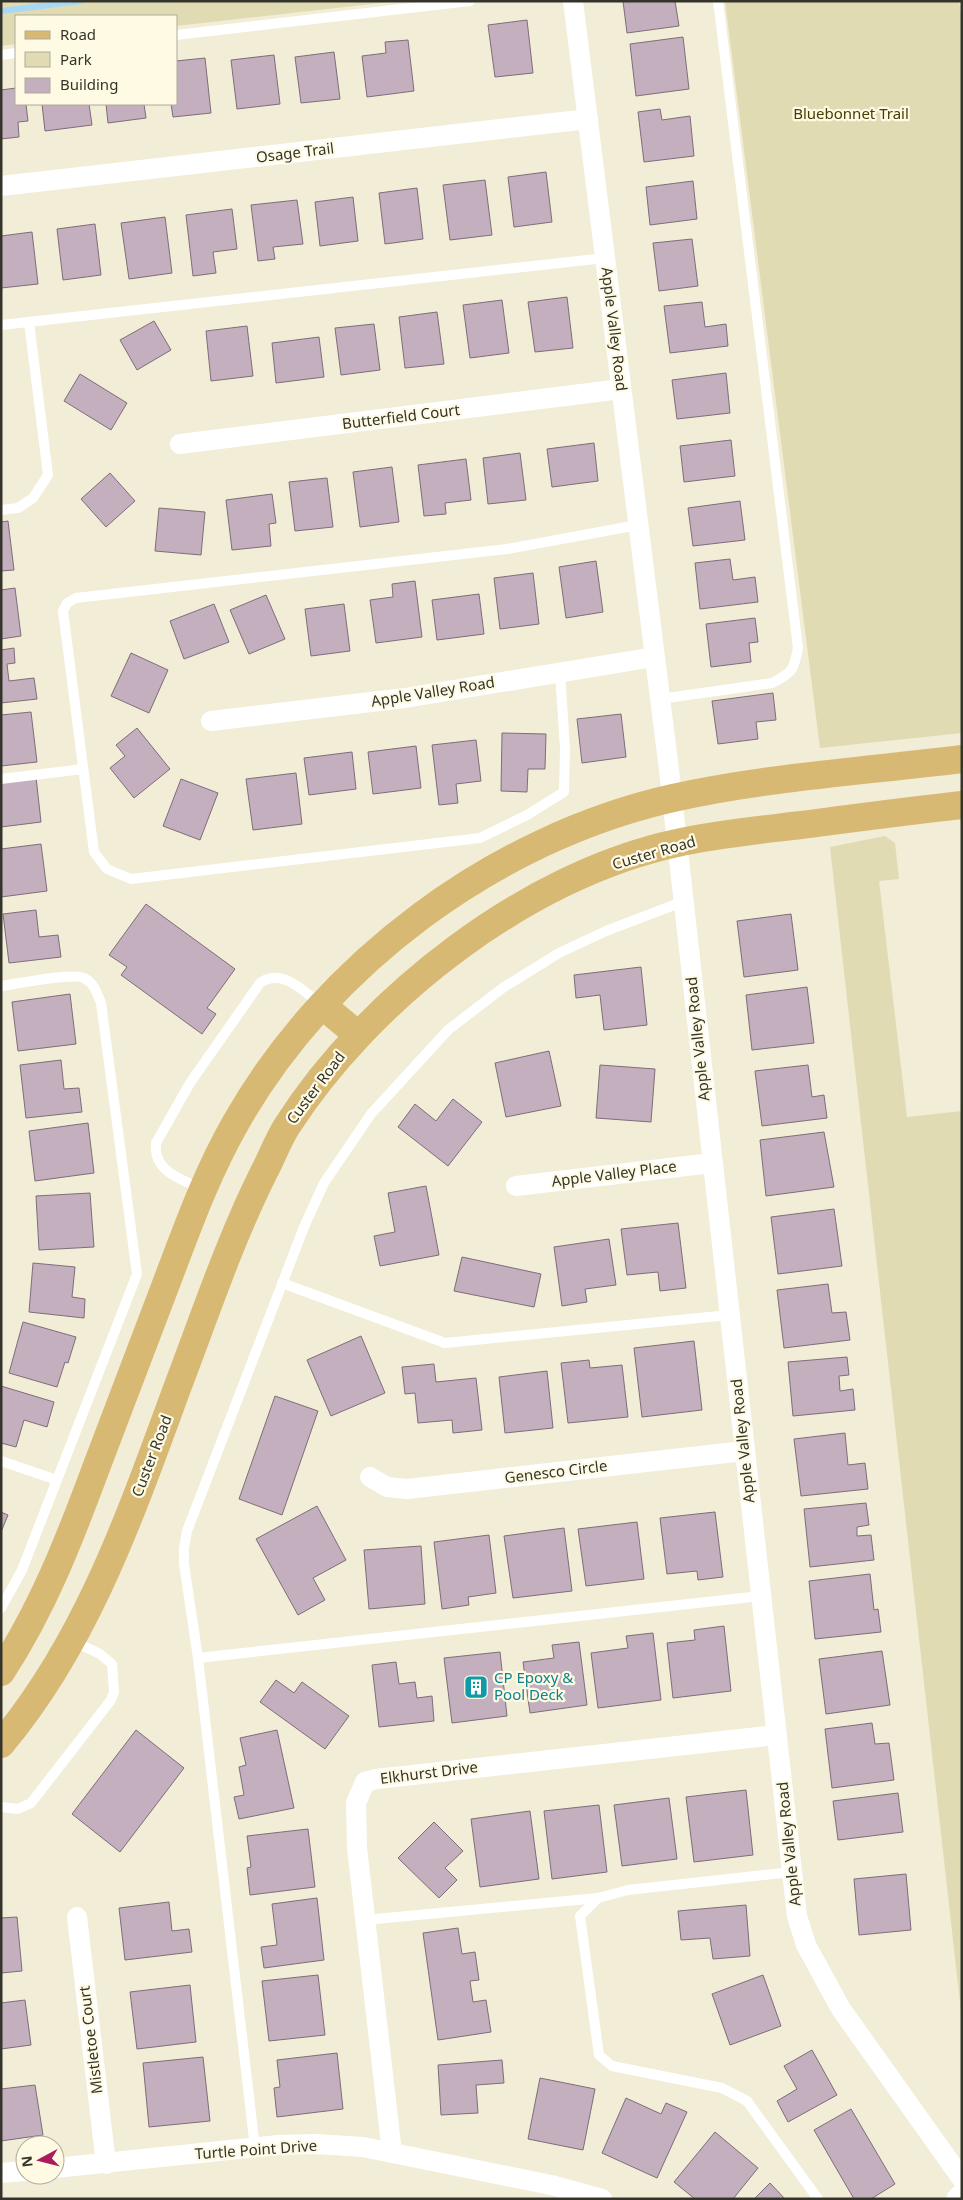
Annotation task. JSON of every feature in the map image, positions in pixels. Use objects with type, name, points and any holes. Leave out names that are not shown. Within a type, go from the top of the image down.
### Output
[{"type":"main road","points":[[1,1672],[28,1627],[61,1562],[203,1189],[236,1123],[257,1088],[322,1005],[357,969],[400,932],[455,892],[542,844],[589,825],[672,799],[748,785],[962,759]]},
{"type":"main road","name":"Custer Road","points":[[1,1744],[28,1712],[73,1641],[113,1559],[242,1216],[286,1128],[320,1080],[358,1035],[433,966],[524,905],[590,872],[676,843],[746,832],[962,805]]},
{"type":"main road","points":[[322,1005],[358,1035]]},
{"type":"street","name":"Apple Valley Road","points":[[573,1],[672,799],[682,902],[797,1916],[806,1945],[842,2009],[962,2179]]},
{"type":"street","name":"Osage Trail","points":[[1,186],[588,119]]},
{"type":"street","name":"Butterfield Court","points":[[180,444],[622,389]]},
{"type":"street","name":"Apple Valley Road","points":[[211,721],[405,698],[654,657]]},
{"type":"street","name":"Apple Valley Place","points":[[516,1186],[712,1163]]},
{"type":"street","name":"Genesco Circle","points":[[370,1477],[387,1487],[407,1489],[744,1450]]},
{"type":"street","name":"Elkhurst Drive","points":[[392,2154],[357,1848],[356,1803],[365,1782],[376,1779],[776,1735]]},
{"type":"street","name":"Mistletoe Court","points":[[77,1917],[106,2164]]},
{"type":"street","name":"Turtle Point Drive","points":[[65,2167],[256,2148],[316,2144],[363,2147],[551,2185],[602,2199]]},
{"type":"street","points":[[1,2173],[15,2172]]},
{"type":"street","points":[[958,2199],[962,2196]]},
{"type":"lane","points":[[178,35],[470,1]]},
{"type":"lane","points":[[660,699],[772,683],[788,675],[795,666],[798,648],[718,1]]},
{"type":"lane","points":[[1,55],[15,54]]},
{"type":"lane","points":[[1,325],[605,258]]},
{"type":"lane","points":[[1,510],[18,508],[33,498],[48,475],[29,322]]},
{"type":"lane","points":[[560,672],[565,750],[564,792],[527,815],[480,838],[131,878],[107,869],[94,852],[64,612],[68,603],[76,598],[507,549],[638,525]]},
{"type":"lane","points":[[1,779],[83,769]]},
{"type":"lane","points":[[256,2148],[198,1658],[184,1564],[187,1531],[282,1283],[324,1183],[371,1114],[448,1030],[504,987],[559,953],[606,931],[682,902]]},
{"type":"lane","points":[[203,1189],[168,1173],[156,1158],[156,1143],[190,1083],[260,983],[268,977],[278,976],[288,980],[322,1005]]},
{"type":"lane","points":[[1,986],[64,977],[83,977],[94,986],[101,1003],[137,1274],[22,1570],[1,1608]]},
{"type":"lane","points":[[282,1283],[445,1343],[729,1315]]},
{"type":"lane","points":[[1,1461],[57,1480]]},
{"type":"lane","points":[[198,1658],[760,1596]]},
{"type":"lane","points":[[1,1807],[18,1809],[31,1803],[111,1700],[114,1692],[112,1664],[100,1654],[73,1641]]},
{"type":"lane","points":[[365,1920],[598,1898],[628,1890],[792,1872]]},
{"type":"lane","points":[[598,1898],[580,1916],[599,2055],[612,2066],[722,2088],[748,2101],[818,2199]]},
{"type":"green space","points":[[1,1],[398,1],[178,26],[178,15],[15,15],[15,44],[1,46]]},
{"type":"green space","name":"Bluebonnet Trail","points":[[725,1],[959,1],[962,23],[962,733],[820,748]]},
{"type":"green space","points":[[885,836],[895,843],[899,879],[879,881],[907,1117],[962,1111],[962,2020],[830,847]]},
{"type":"building","points":[[623,1],[675,1],[679,26],[627,33]]},
{"type":"building","points":[[527,20],[533,73],[495,77],[488,25]]},
{"type":"building","points":[[683,37],[689,89],[636,96],[630,44]]},
{"type":"building","points":[[408,40],[414,91],[367,97],[362,56],[386,53],[385,42]]},
{"type":"building","points":[[334,52],[340,99],[301,103],[295,57]]},
{"type":"building","points":[[274,55],[280,104],[237,109],[231,60]]},
{"type":"building","points":[[205,58],[211,113],[173,117],[171,105],[178,105],[178,61]]},
{"type":"building","points":[[15,88],[15,105],[26,105],[28,121],[18,122],[19,137],[1,139],[1,90]]},
{"type":"building","points":[[42,105],[89,105],[92,125],[45,131]]},
{"type":"building","points":[[106,105],[144,105],[146,118],[108,123]]},
{"type":"building","points":[[660,109],[662,120],[690,116],[694,156],[644,162],[638,112]]},
{"type":"building","points":[[546,172],[552,222],[514,227],[508,177]]},
{"type":"building","points":[[485,180],[492,235],[450,240],[443,185]]},
{"type":"building","points":[[693,181],[697,219],[650,225],[646,187]]},
{"type":"building","points":[[417,188],[423,239],[385,244],[379,193]]},
{"type":"building","points":[[353,197],[358,241],[320,246],[315,202]]},
{"type":"building","points":[[297,200],[303,244],[273,247],[275,259],[258,261],[251,205]]},
{"type":"building","points":[[232,209],[237,249],[213,252],[216,273],[193,276],[186,215]]},
{"type":"building","points":[[165,217],[172,273],[129,279],[121,223]]},
{"type":"building","points":[[95,224],[101,275],[63,280],[57,229]]},
{"type":"building","points":[[32,232],[38,284],[1,288],[1,236]]},
{"type":"building","points":[[692,239],[698,286],[659,291],[653,243]]},
{"type":"building","points":[[567,297],[573,348],[535,352],[528,302]]},
{"type":"building","points":[[502,300],[509,353],[470,358],[463,305]]},
{"type":"building","points":[[702,302],[705,327],[726,324],[728,346],[670,353],[664,306]]},
{"type":"building","points":[[437,312],[444,364],[405,368],[399,317]]},
{"type":"building","points":[[154,321],[171,350],[137,370],[120,340]]},
{"type":"building","points":[[374,324],[380,370],[341,375],[335,328]]},
{"type":"building","points":[[247,326],[253,376],[211,381],[206,331]]},
{"type":"building","points":[[319,337],[324,377],[276,383],[272,343]]},
{"type":"building","points":[[726,373],[730,413],[677,419],[672,380]]},
{"type":"building","points":[[80,374],[127,403],[111,430],[64,401]]},
{"type":"building","points":[[731,440],[735,476],[684,482],[680,446]]},
{"type":"building","points":[[594,443],[598,481],[552,487],[547,449]]},
{"type":"building","points":[[520,453],[526,500],[488,504],[483,458]]},
{"type":"building","points":[[466,459],[471,500],[445,503],[446,514],[424,516],[418,465]]},
{"type":"building","points":[[392,467],[399,522],[360,527],[353,472]]},
{"type":"building","points":[[110,473],[135,501],[106,527],[81,499]]},
{"type":"building","points":[[327,478],[333,527],[295,531],[289,482]]},
{"type":"building","points":[[272,494],[276,523],[269,524],[271,546],[232,550],[226,500]]},
{"type":"building","points":[[740,501],[745,540],[693,546],[688,508]]},
{"type":"building","points":[[159,508],[205,512],[201,555],[155,551]]},
{"type":"building","points":[[8,521],[14,570],[1,571],[1,522]]},
{"type":"building","points":[[730,559],[733,580],[755,577],[758,602],[700,609],[695,563]]},
{"type":"building","points":[[596,561],[603,612],[566,618],[559,567]]},
{"type":"building","points":[[533,573],[539,624],[500,629],[494,578]]},
{"type":"building","points":[[415,581],[422,637],[376,643],[370,600],[393,597],[392,584]]},
{"type":"building","points":[[15,588],[21,636],[1,639],[1,590]]},
{"type":"building","points":[[479,594],[484,634],[437,640],[432,600]]},
{"type":"building","points":[[266,595],[285,639],[249,654],[230,610]]},
{"type":"building","points":[[214,604],[229,642],[184,659],[170,621]]},
{"type":"building","points":[[344,604],[350,651],[311,656],[305,609]]},
{"type":"building","points":[[755,618],[758,642],[749,643],[751,662],[711,667],[706,624]]},
{"type":"building","points":[[14,648],[15,663],[7,664],[9,681],[34,678],[37,699],[1,703],[1,650]]},
{"type":"building","points":[[131,653],[168,670],[149,713],[111,696]]},
{"type":"building","points":[[773,693],[776,720],[756,722],[758,739],[718,744],[712,701]]},
{"type":"building","points":[[31,712],[37,762],[1,766],[1,715]]},
{"type":"building","points":[[621,714],[626,757],[582,763],[577,719]]},
{"type":"building","points":[[137,728],[170,769],[134,798],[110,768],[125,756],[116,745]]},
{"type":"building","points":[[502,733],[546,734],[545,769],[528,769],[527,792],[501,791]]},
{"type":"building","points":[[476,740],[481,781],[456,784],[458,803],[439,805],[432,745]]},
{"type":"building","points":[[416,746],[421,788],[373,794],[368,752]]},
{"type":"building","points":[[352,752],[356,789],[309,795],[304,758]]},
{"type":"building","points":[[296,773],[302,824],[253,830],[246,779]]},
{"type":"building","points":[[36,777],[41,822],[1,827],[1,781]]},
{"type":"building","points":[[181,779],[218,793],[200,840],[163,826]]},
{"type":"building","points":[[41,844],[47,891],[1,897],[1,849]]},
{"type":"building","points":[[146,904],[235,969],[207,1008],[216,1014],[202,1034],[121,975],[127,967],[109,955]]},
{"type":"building","points":[[36,910],[39,937],[58,935],[61,957],[9,963],[3,914]]},
{"type":"building","points":[[791,914],[798,970],[744,977],[737,921]]},
{"type":"building","points":[[641,967],[647,1025],[604,1030],[600,995],[576,998],[574,975]]},
{"type":"building","points":[[807,987],[814,1043],[752,1050],[746,995]]},
{"type":"building","points":[[70,994],[76,1044],[18,1051],[12,1002]]},
{"type":"building","points":[[549,1051],[561,1106],[506,1117],[495,1063]]},
{"type":"building","points":[[61,1060],[64,1089],[79,1088],[82,1112],[26,1118],[20,1065]]},
{"type":"building","points":[[600,1065],[655,1069],[651,1122],[596,1118]]},
{"type":"building","points":[[808,1065],[812,1097],[824,1095],[827,1118],[762,1126],[755,1071]]},
{"type":"building","points":[[453,1099],[482,1122],[448,1166],[398,1127],[415,1104],[436,1121]]},
{"type":"building","points":[[88,1123],[94,1173],[35,1181],[29,1131]]},
{"type":"building","points":[[824,1132],[834,1187],[766,1196],[760,1140]]},
{"type":"building","points":[[426,1186],[439,1255],[380,1266],[374,1236],[395,1232],[388,1193]]},
{"type":"building","points":[[90,1193],[94,1247],[39,1250],[36,1196]]},
{"type":"building","points":[[834,1209],[842,1266],[778,1274],[771,1217]]},
{"type":"building","points":[[678,1223],[686,1288],[660,1291],[658,1272],[627,1275],[621,1229]]},
{"type":"building","points":[[609,1239],[616,1285],[585,1289],[587,1302],[562,1306],[554,1247]]},
{"type":"building","points":[[462,1257],[541,1274],[534,1307],[454,1291]]},
{"type":"building","points":[[33,1263],[75,1267],[72,1297],[85,1299],[84,1318],[29,1312]]},
{"type":"building","points":[[828,1284],[832,1313],[846,1312],[850,1340],[784,1348],[777,1290]]},
{"type":"building","points":[[23,1322],[76,1337],[68,1363],[65,1362],[57,1387],[9,1373]]},
{"type":"building","points":[[361,1336],[385,1393],[331,1416],[307,1360]]},
{"type":"building","points":[[694,1341],[702,1410],[642,1417],[634,1348]]},
{"type":"building","points":[[847,1357],[849,1375],[839,1376],[840,1391],[853,1389],[855,1410],[793,1416],[788,1362]]},
{"type":"building","points":[[589,1360],[590,1368],[622,1365],[628,1417],[568,1423],[561,1363]]},
{"type":"building","points":[[434,1364],[436,1382],[476,1378],[482,1430],[453,1433],[452,1420],[418,1423],[415,1393],[405,1394],[402,1367]]},
{"type":"building","points":[[547,1371],[553,1428],[505,1433],[499,1377]]},
{"type":"building","points":[[1,1386],[54,1402],[47,1427],[24,1420],[16,1447],[1,1443]]},
{"type":"building","points":[[275,1396],[318,1411],[282,1515],[239,1499]]},
{"type":"building","points":[[845,1433],[848,1465],[865,1463],[868,1489],[801,1496],[794,1439]]},
{"type":"building","points":[[866,1503],[869,1525],[857,1527],[857,1536],[871,1535],[874,1560],[810,1567],[804,1509]]},
{"type":"building","points":[[317,1506],[346,1560],[313,1578],[325,1600],[298,1615],[256,1539]]},
{"type":"building","points":[[1,1512],[8,1515],[1,1532]]},
{"type":"building","points":[[715,1512],[723,1577],[698,1580],[697,1571],[667,1574],[660,1518]]},
{"type":"building","points":[[637,1522],[644,1579],[586,1586],[578,1529]]},
{"type":"building","points":[[564,1528],[572,1591],[513,1598],[504,1536]]},
{"type":"building","points":[[489,1535],[496,1593],[468,1597],[469,1605],[442,1609],[434,1542]]},
{"type":"building","points":[[421,1546],[425,1604],[369,1609],[364,1550]]},
{"type":"building","points":[[870,1574],[874,1610],[878,1609],[881,1632],[815,1639],[809,1581]]},
{"type":"building","points":[[724,1626],[731,1691],[673,1698],[667,1643],[695,1640],[694,1630]]},
{"type":"building","points":[[653,1633],[661,1700],[598,1708],[591,1653],[628,1648],[626,1636]]},
{"type":"building","points":[[579,1642],[587,1705],[530,1713],[523,1662],[554,1658],[552,1645]]},
{"type":"building","points":[[882,1651],[890,1705],[826,1714],[819,1659]]},
{"type":"building","name":"CP Epoxy & Pool Deck","points":[[500,1652],[507,1716],[452,1723],[444,1658]]},
{"type":"building","points":[[396,1662],[399,1684],[415,1682],[417,1698],[432,1696],[434,1721],[379,1727],[372,1665]]},
{"type":"building","points":[[276,1680],[294,1693],[302,1682],[349,1716],[325,1749],[260,1702]]},
{"type":"building","points":[[872,1723],[875,1744],[889,1743],[894,1780],[832,1788],[825,1729]]},
{"type":"building","points":[[136,1730],[184,1768],[120,1852],[72,1814]]},
{"type":"building","points":[[277,1730],[294,1808],[239,1819],[234,1797],[244,1795],[239,1767],[246,1765],[240,1738]]},
{"type":"building","points":[[746,1790],[753,1855],[694,1862],[686,1797]]},
{"type":"building","points":[[898,1793],[903,1832],[838,1840],[833,1801]]},
{"type":"building","points":[[669,1798],[677,1859],[622,1866],[614,1805]]},
{"type":"building","points":[[599,1805],[607,1872],[552,1879],[544,1811]]},
{"type":"building","points":[[530,1811],[539,1879],[480,1887],[471,1819]]},
{"type":"building","points":[[434,1822],[463,1851],[445,1868],[457,1880],[439,1898],[398,1858]]},
{"type":"building","points":[[308,1829],[315,1887],[250,1895],[247,1868],[251,1867],[247,1836]]},
{"type":"building","points":[[906,1874],[911,1930],[859,1935],[854,1879]]},
{"type":"building","points":[[317,1898],[324,1960],[264,1968],[261,1947],[277,1945],[272,1904]]},
{"type":"building","points":[[169,1902],[172,1931],[189,1929],[192,1952],[125,1960],[119,1908]]},
{"type":"building","points":[[746,1905],[750,1956],[713,1959],[710,1938],[681,1940],[678,1911]]},
{"type":"building","points":[[17,1917],[22,1971],[1,1973],[1,1918]]},
{"type":"building","points":[[458,1928],[462,1954],[475,1952],[479,1980],[470,1981],[473,2002],[486,2000],[491,2032],[438,2040],[423,1933]]},
{"type":"building","points":[[318,1975],[325,2035],[269,2041],[262,1981]]},
{"type":"building","points":[[763,1975],[781,2026],[730,2045],[712,1994]]},
{"type":"building","points":[[190,1985],[196,2042],[137,2049],[130,1992]]},
{"type":"building","points":[[25,2000],[31,2045],[1,2049],[1,2003]]},
{"type":"building","points":[[812,2050],[837,2095],[788,2122],[777,2101],[797,2089],[784,2066]]},
{"type":"building","points":[[337,2053],[343,2109],[277,2117],[274,2088],[280,2087],[277,2060]]},
{"type":"building","points":[[203,2057],[210,2121],[149,2127],[143,2063]]},
{"type":"building","points":[[502,2060],[504,2083],[476,2085],[478,2113],[441,2115],[438,2065]]},
{"type":"building","points":[[540,2078],[595,2089],[583,2150],[528,2139]]},
{"type":"building","points":[[35,2085],[43,2135],[15,2135],[15,2139],[1,2141],[1,2089]]},
{"type":"building","points":[[626,2098],[661,2114],[666,2103],[687,2112],[657,2178],[602,2153]]},
{"type":"building","points":[[851,2109],[895,2184],[871,2199],[854,2199],[814,2130]]},
{"type":"building","points":[[715,2132],[758,2168],[733,2199],[695,2199],[674,2182]]},
{"type":"building","points":[[770,2183],[785,2199],[754,2199]]},
{"type":"waterway","points":[[1,11],[81,1]]},
{"type":"place","name":"CP Epoxy & Pool Deck","points":[[476,1687]]}]
